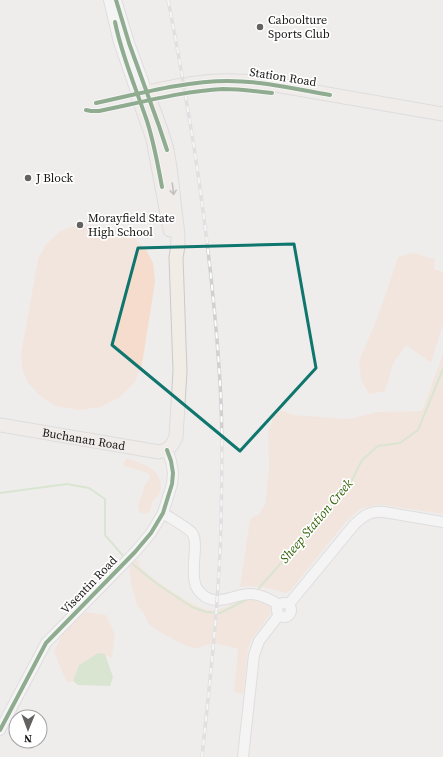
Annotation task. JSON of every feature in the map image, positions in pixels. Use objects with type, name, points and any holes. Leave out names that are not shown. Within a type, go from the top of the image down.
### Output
[{"type":"main road","name":"Station Road","points":[[144,97],[201,82],[238,81],[281,86],[443,114]]},
{"type":"main road","name":"Station Road","points":[[144,97],[175,95],[202,91],[238,90],[294,96],[381,111],[443,118]]},
{"type":"main road","points":[[144,97],[163,137],[169,163],[177,224],[178,248],[176,257],[180,371],[176,438],[173,445],[167,450]]},
{"type":"main road","name":"Buchanan Road","points":[[0,425],[159,452],[167,450]]},
{"type":"street","points":[[109,0],[119,42],[144,97]]},
{"type":"street","points":[[116,0],[144,97]]},
{"type":"street","name":"Visentin Road","points":[[0,730],[46,643],[135,552],[163,513],[172,484],[173,473],[167,450]]},
{"type":"street","points":[[284,605],[354,525],[367,514],[384,512],[443,522]]},
{"type":"street","points":[[163,513],[187,529],[193,535],[196,546],[194,580],[197,589],[203,596],[217,600],[253,594],[291,606],[292,610],[290,615],[286,617],[279,616],[259,642],[254,655],[243,757]]},
{"type":"highlighted area","points":[[294,244],[316,368],[240,451],[112,345],[138,248]]},
{"type":"shaded area","points":[[90,225],[114,229],[132,236],[145,248],[153,263],[155,282],[142,364],[135,382],[120,397],[101,407],[79,410],[56,406],[40,396],[28,383],[22,369],[21,354],[38,259],[46,244],[60,231],[74,226]]},
{"type":"shaded area","points":[[413,253],[435,259],[434,269],[443,272],[443,324],[431,363],[406,345],[393,364],[385,391],[369,394],[361,380],[359,360],[374,326],[398,257]]},
{"type":"shaded area","points":[[443,354],[443,514],[383,505],[360,509],[344,524],[291,590],[286,593],[267,588],[251,586],[240,587],[250,519],[259,514],[265,504],[269,468],[268,431],[272,423],[272,417],[278,409],[293,415],[348,419],[377,412],[422,411]]},
{"type":"shaded area","points":[[127,458],[151,468],[158,475],[160,480],[160,492],[152,502],[148,513],[141,513],[138,505],[150,477],[148,473],[124,466],[124,462]]},
{"type":"shaded area","points":[[136,560],[140,561],[139,566],[152,577],[183,599],[202,608],[214,610],[250,600],[259,601],[271,606],[270,614],[252,639],[248,649],[243,694],[234,692],[238,649],[212,644],[202,646],[197,649],[182,644],[158,631],[148,623],[143,612],[137,605],[131,584],[129,567]]},
{"type":"shaded area","points":[[86,612],[106,615],[115,635],[112,658],[102,655],[91,657],[79,665],[73,681],[67,683],[54,652],[63,632]]},
{"type":"shaded area","points":[[98,653],[105,654],[113,677],[110,686],[78,685],[73,681],[79,665]]},
{"type":"waterway","name":"Sheep Station Creek","points":[[259,588],[349,486],[362,460],[378,446],[400,443],[418,430],[443,369]]},
{"type":"waterway","name":"Sheep Station Creek","points":[[0,493],[67,484],[89,488],[105,499],[105,535],[125,558]]},
{"type":"waterway","name":"Sheep Station Creek","points":[[130,562],[157,584],[192,607],[206,612],[220,613],[248,599]]},
{"type":"railway","points":[[168,0],[185,92],[202,202],[217,340],[222,426],[220,553],[214,641],[202,757]]},
{"type":"cycle path","points":[[116,0],[129,43],[167,150]]},
{"type":"cycle path","points":[[115,22],[125,60],[149,129],[156,154],[162,187]]},
{"type":"cycle path","points":[[96,103],[195,83],[228,81],[266,84],[330,95]]},
{"type":"cycle path","points":[[86,110],[99,111],[208,90],[235,89],[272,93]]},
{"type":"cycle path","points":[[0,730],[46,643],[135,552],[151,533],[163,513],[172,484],[173,473],[167,450]]},
{"type":"place","name":"Caboolture Sports Club","points":[[260,27]]},
{"type":"place","name":"J Block","points":[[28,178]]},
{"type":"place","name":"Morayfield State High School","points":[[80,225]]}]
